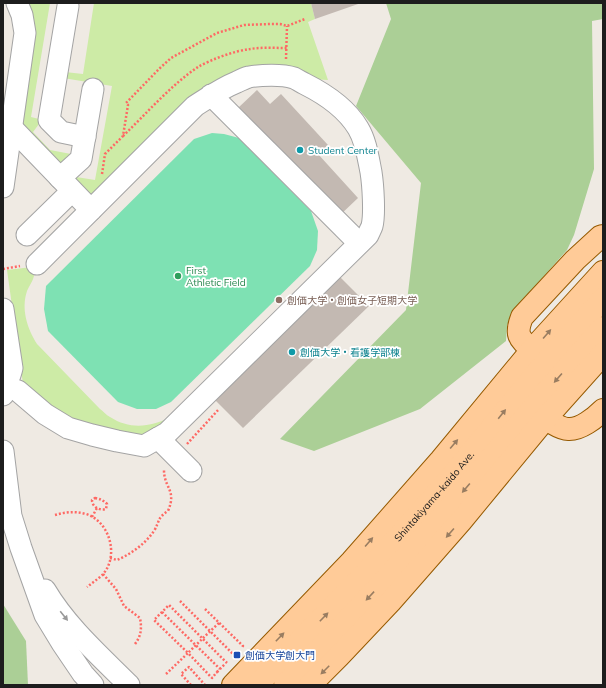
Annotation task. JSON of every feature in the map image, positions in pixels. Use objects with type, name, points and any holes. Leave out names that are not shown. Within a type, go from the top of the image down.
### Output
[{"type":"main road","points":[[532,350],[522,341],[518,334],[518,327],[522,317],[575,260],[603,236]]},
{"type":"main road","points":[[223,676],[352,561],[441,460],[532,350],[603,272]]},
{"type":"main road","name":"Shintakiyama-kaido Ave.","points":[[258,685],[362,577],[452,476],[538,370],[603,299]]},
{"type":"main road","name":"Shintakiyama-kaido Ave.","points":[[285,685],[373,594],[462,493],[534,405],[603,328]]},
{"type":"main road","points":[[310,685],[395,596],[545,419],[603,354]]},
{"type":"main road","points":[[545,419],[568,429],[577,428],[587,423],[603,410]]},
{"type":"lane","points":[[3,187],[25,33],[22,15],[17,3]]},
{"type":"lane","points":[[68,6],[49,120],[61,132],[85,136]]},
{"type":"lane","points":[[3,309],[12,368],[4,390],[18,391],[45,414],[68,428],[92,436],[144,446],[167,433],[368,235],[372,227],[373,219],[372,176],[363,138],[358,128],[337,104],[318,91],[293,78],[271,75],[247,78],[227,86],[195,106],[37,264]]},
{"type":"lane","points":[[27,235],[66,185],[81,159],[93,89]]},
{"type":"lane","points":[[211,96],[359,243]]},
{"type":"lane","points":[[12,128],[91,210]]},
{"type":"lane","points":[[158,438],[191,471]]},
{"type":"lane","points":[[3,451],[11,516],[45,615],[83,674],[93,685]]},
{"type":"lane","points":[[21,548],[58,610],[78,634],[129,685]]},
{"type":"path","points":[[123,136],[128,105],[126,103],[171,58],[217,33],[230,29],[244,25],[280,24],[287,26],[305,19]]},
{"type":"path","points":[[286,77],[287,26]]},
{"type":"path","points":[[101,176],[105,154],[166,93],[199,67],[218,58],[248,49],[287,48]]},
{"type":"path","points":[[110,558],[117,560],[135,550],[152,533],[159,520],[168,511],[172,499],[164,476],[166,466],[220,409]]},
{"type":"path","points":[[95,498],[103,500],[106,504],[105,510],[97,508],[92,504],[92,500],[95,498]]},
{"type":"path","points":[[92,517],[97,508]]},
{"type":"path","points":[[55,515],[64,513],[78,513],[92,517],[104,527],[109,537],[111,546],[110,558],[105,571],[87,586]]},
{"type":"path","points":[[103,574],[116,589],[124,606],[140,618],[142,627],[140,637],[135,644]]},
{"type":"path","points":[[180,601],[234,655]]},
{"type":"path","points":[[223,676],[212,678],[154,620],[169,605],[227,662]]},
{"type":"path","points":[[205,609],[243,646],[227,662],[223,676]]},
{"type":"path","points":[[162,612],[196,645],[223,676]]},
{"type":"path","points":[[166,674],[219,623]]},
{"type":"path","points":[[191,685],[181,674],[189,667],[206,685]]},
{"type":"green space","points":[[28,3],[50,3],[31,117],[39,119],[39,124],[33,132],[50,150],[71,154],[74,142],[75,154],[61,166],[26,131],[20,121],[32,14]]},
{"type":"green space","points":[[94,3],[311,3],[315,19],[308,22],[328,80],[310,79],[272,71],[155,137],[90,196],[70,176],[95,180],[112,86],[63,78],[65,72],[83,74]]},
{"type":"green space","points":[[386,3],[603,4],[603,19],[592,21],[594,169],[574,235],[567,250],[513,311],[507,326],[506,341],[420,409],[314,451],[280,439],[406,310],[421,183],[356,106],[391,19]]},
{"type":"green space","name":"First Athletic Field","points":[[212,133],[224,134],[239,138],[311,211],[318,231],[317,250],[310,266],[171,402],[156,409],[137,409],[118,402],[48,331],[44,309],[46,286],[194,139]]},
{"type":"green space","points":[[32,267],[34,276],[25,298],[25,311],[30,332],[37,344],[100,409],[118,421],[125,424],[140,426],[156,423],[171,417],[144,437],[70,422],[23,384],[7,270]]},
{"type":"green space","points":[[3,604],[26,641],[28,685],[3,685]]},
{"type":"building","points":[[311,3],[361,3],[315,19]]},
{"type":"building","name":"Student Center","points":[[257,90],[270,104],[281,94],[328,145],[318,154],[358,198],[338,217],[238,108]]},
{"type":"building","name":"創価大学・看護学部棟","points":[[340,277],[369,306],[243,428],[214,399]]},
{"type":"place","name":"Student Center","points":[[300,150]]},
{"type":"place","name":"First Athletic Field","points":[[178,276]]},
{"type":"place","name":"創価大学・創価女子短期大学","points":[[279,300]]},
{"type":"place","name":"創価大学・看護学部棟","points":[[292,352]]},
{"type":"place","name":"創価大学創大門","points":[[237,655]]}]
